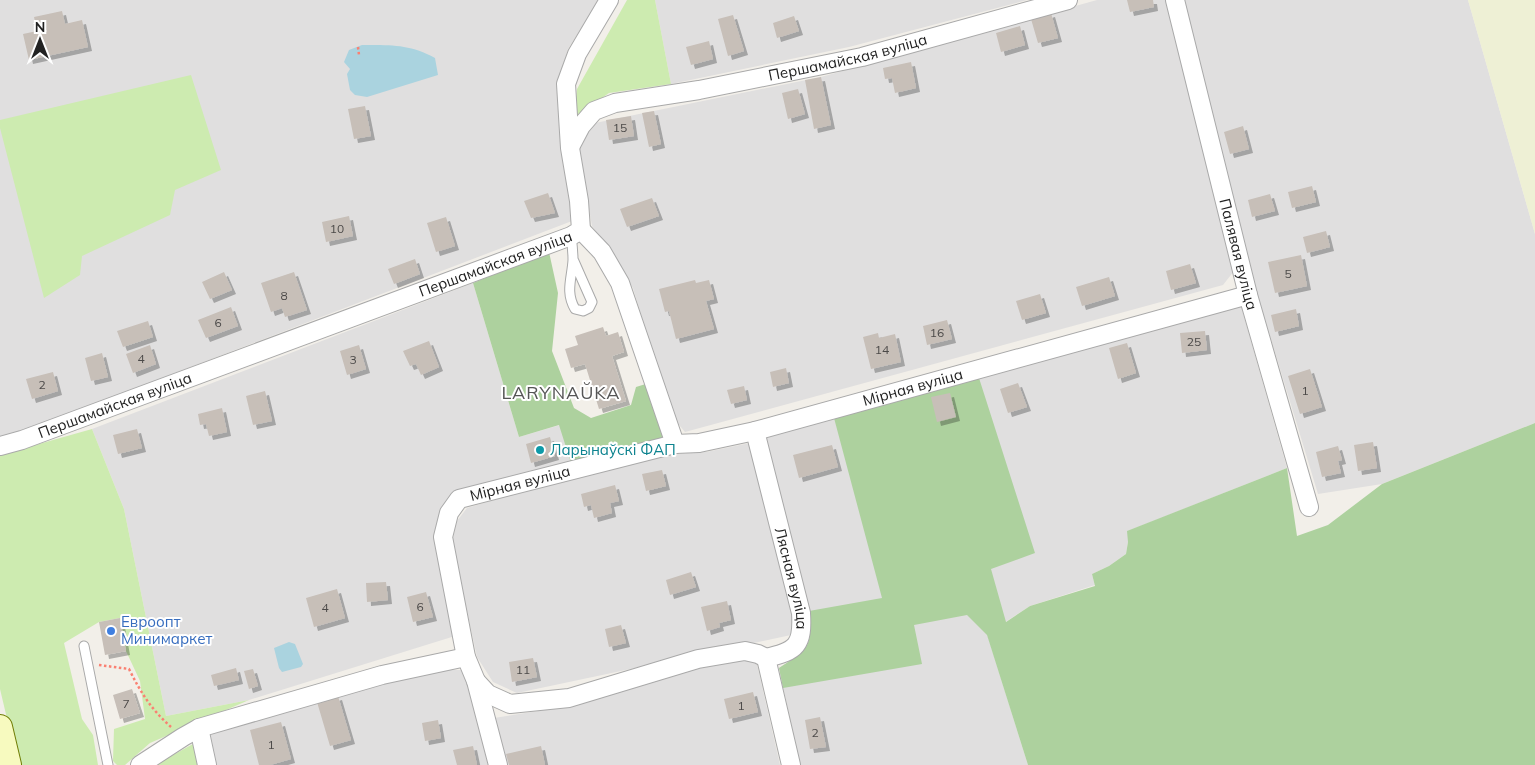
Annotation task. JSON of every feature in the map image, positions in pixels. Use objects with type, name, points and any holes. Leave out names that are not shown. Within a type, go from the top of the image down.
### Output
[{"type":"street","points":[[570,148],[566,84],[577,54],[609,0]]},
{"type":"street","name":"Першамайская вуліца","points":[[0,446],[22,440],[576,233],[579,201],[570,148],[580,126],[594,111],[615,104],[700,90],[862,57],[1068,0]]},
{"type":"street","name":"Палявая вуліца","points":[[1175,0],[1248,295],[1309,507]]},
{"type":"street","points":[[576,233],[602,252],[620,283],[675,444]]},
{"type":"street","name":"Мірная вуліца","points":[[466,657],[442,537],[449,514],[459,499],[675,444],[699,443],[755,431],[1248,295]]},
{"type":"street","name":"Лясная вуліца","points":[[755,431],[801,613],[802,633],[796,648],[781,655],[766,658]]},
{"type":"street","points":[[476,681],[488,694],[510,704],[569,698],[698,659],[745,651],[758,654],[766,658],[791,765]]},
{"type":"street","points":[[140,765],[199,728],[382,675],[466,657],[476,681],[498,765]]},
{"type":"street","points":[[0,727],[9,765]]},
{"type":"street","points":[[199,728],[207,765]]},
{"type":"lane","points":[[573,259],[592,302],[589,308],[583,311],[575,309],[571,302],[568,286],[576,233]]},
{"type":"lane","points":[[84,646],[108,765]]},
{"type":"path","points":[[358,47],[359,55]]},
{"type":"path","points":[[84,646],[98,664],[129,669],[142,696],[159,716],[183,737]]},
{"type":"shaded area","points":[[0,0],[599,0],[568,49],[557,83],[572,221],[24,431],[0,437]]},
{"type":"shaded area","points":[[655,0],[1027,0],[849,47],[671,84]]},
{"type":"shaded area","points":[[1097,0],[1168,0],[1234,271],[1223,285],[685,432],[669,413],[633,288],[592,226],[578,147],[585,134],[595,123],[821,77]]},
{"type":"shaded area","points":[[1181,0],[1468,0],[1535,234],[1535,423],[1382,484],[1318,494],[1257,293]]},
{"type":"shaded area","points":[[473,283],[519,437],[560,425],[571,463],[443,509],[455,636],[249,700],[166,716],[124,509],[92,429]]},
{"type":"shaded area","points":[[1241,306],[1287,468],[1128,531],[1126,554],[1109,566],[1092,574],[1095,585],[1030,606],[987,634],[1028,765],[800,765],[779,668],[804,652],[811,634],[809,611],[764,437]]},
{"type":"shaded area","points":[[750,443],[796,614],[791,635],[517,693],[493,682],[477,657],[452,542],[457,521],[467,508],[531,489],[672,454],[706,452]]},
{"type":"shaded area","points":[[742,657],[757,664],[780,765],[505,765],[494,718],[569,706],[675,673]]},
{"type":"shaded area","points":[[432,670],[465,670],[491,765],[212,765],[206,733]]},
{"type":"green space","points":[[627,0],[655,0],[671,84],[609,93],[585,110],[573,126],[577,89]]},
{"type":"green space","points":[[1468,0],[1535,0],[1535,234]]},
{"type":"green space","points":[[191,75],[221,170],[175,190],[170,215],[82,256],[80,275],[44,298],[0,128],[0,120]]},
{"type":"green space","points":[[549,252],[558,293],[552,351],[574,408],[591,418],[631,405],[636,387],[649,383],[667,440],[571,463],[559,425],[519,437],[473,283]]},
{"type":"green space","points":[[979,378],[1035,553],[991,569],[1006,622],[1030,606],[1095,586],[1092,574],[1109,566],[1126,554],[1127,531],[1287,468],[1297,536],[1328,525],[1382,484],[1535,423],[1535,765],[1028,765],[987,635],[967,615],[914,625],[922,664],[783,688],[779,668],[806,646],[810,633],[809,611],[882,598],[834,418]]},
{"type":"green space","points":[[92,429],[124,509],[166,716],[249,700],[150,743],[125,765],[117,765],[113,761],[114,729],[145,719],[140,681],[126,651],[120,618],[99,622],[64,643],[82,719],[93,735],[98,765],[18,765],[0,689],[0,455]]},
{"type":"green space","points":[[193,744],[199,752],[201,765],[155,765]]},
{"type":"water","points":[[362,45],[400,46],[426,53],[435,58],[438,75],[367,97],[355,95],[350,90],[347,74],[350,69],[344,62],[349,50]]},
{"type":"water","points":[[289,642],[295,644],[303,664],[301,667],[282,672],[279,668],[274,648]]},
{"type":"building","points":[[1127,0],[1153,0],[1154,7],[1130,12]]},
{"type":"building","points":[[62,11],[65,24],[82,20],[88,47],[29,60],[23,34],[37,31],[34,17]]},
{"type":"building","points":[[1051,13],[1058,38],[1038,43],[1031,19]]},
{"type":"building","points":[[733,15],[744,51],[728,56],[718,19]]},
{"type":"building","points":[[794,16],[799,31],[777,38],[773,23]]},
{"type":"building","points":[[1020,26],[1025,45],[1001,52],[996,33]]},
{"type":"building","points":[[709,41],[713,59],[691,65],[686,47]]},
{"type":"building","points":[[911,62],[916,88],[895,93],[892,78],[885,79],[883,68]]},
{"type":"building","points":[[821,77],[831,125],[814,129],[805,80]]},
{"type":"building","points":[[798,89],[805,114],[788,119],[782,93]]},
{"type":"building","points":[[365,106],[371,136],[354,139],[348,109]]},
{"type":"building","points":[[654,111],[661,144],[649,147],[642,113]]},
{"type":"building","points":[[631,116],[634,136],[609,140],[606,120]]},
{"type":"building","points":[[1243,126],[1249,149],[1230,154],[1224,132]]},
{"type":"building","points":[[1312,186],[1316,202],[1292,208],[1288,192]]},
{"type":"building","points":[[548,193],[555,213],[531,218],[524,201]]},
{"type":"building","points":[[1270,194],[1275,211],[1252,217],[1248,200]]},
{"type":"building","points":[[652,198],[659,216],[627,227],[620,209]]},
{"type":"building","points":[[349,216],[353,236],[326,242],[322,222]]},
{"type":"building","points":[[446,217],[455,246],[436,252],[427,223]]},
{"type":"building","points":[[1326,231],[1330,247],[1307,253],[1303,237]]},
{"type":"building","points":[[1301,255],[1307,286],[1275,293],[1268,262]]},
{"type":"building","points":[[415,259],[420,274],[394,284],[388,269]]},
{"type":"building","points":[[1190,264],[1196,283],[1171,290],[1166,271]]},
{"type":"building","points":[[224,272],[232,290],[210,299],[202,282]]},
{"type":"building","points":[[294,272],[307,310],[285,317],[282,308],[271,312],[261,283]]},
{"type":"building","points":[[1109,277],[1115,296],[1082,306],[1076,287]]},
{"type":"building","points":[[695,280],[696,283],[709,280],[714,299],[706,301],[714,329],[676,339],[669,311],[665,312],[659,289]]},
{"type":"building","points":[[1040,294],[1046,313],[1022,320],[1016,301]]},
{"type":"building","points":[[231,307],[238,326],[206,338],[198,320]]},
{"type":"building","points":[[1296,309],[1299,326],[1275,332],[1271,315]]},
{"type":"building","points":[[947,320],[952,339],[927,345],[923,326]]},
{"type":"building","points":[[148,321],[153,337],[123,347],[117,331]]},
{"type":"building","points":[[603,327],[606,336],[618,332],[624,352],[612,356],[626,401],[599,409],[585,364],[571,368],[565,349],[578,345],[575,336]]},
{"type":"building","points":[[1205,331],[1207,350],[1182,353],[1180,333]]},
{"type":"building","points":[[878,333],[879,338],[895,334],[901,362],[871,369],[863,337]]},
{"type":"building","points":[[429,341],[439,367],[421,375],[416,364],[410,366],[403,351]]},
{"type":"building","points":[[1127,343],[1136,373],[1118,379],[1109,348]]},
{"type":"building","points":[[150,345],[156,364],[133,373],[126,354]]},
{"type":"building","points":[[359,345],[366,369],[347,375],[340,351]]},
{"type":"building","points":[[102,353],[108,377],[91,381],[85,358]]},
{"type":"building","points":[[786,368],[789,383],[773,387],[770,372]]},
{"type":"building","points":[[1310,369],[1322,407],[1300,414],[1288,376]]},
{"type":"building","points":[[53,372],[58,391],[32,399],[26,379]]},
{"type":"building","points":[[1018,383],[1027,407],[1008,413],[1000,389]]},
{"type":"building","points":[[744,386],[747,400],[731,404],[727,390]]},
{"type":"building","points":[[265,391],[272,421],[253,425],[246,396]]},
{"type":"building","points":[[950,393],[956,417],[937,422],[931,397]]},
{"type":"building","points":[[222,408],[227,432],[209,436],[206,424],[200,425],[198,414]]},
{"type":"building","points":[[137,429],[142,448],[118,454],[113,435]]},
{"type":"building","name":"Ларынаўскі ФАП","points":[[550,437],[555,456],[531,463],[526,444]]},
{"type":"building","points":[[1373,442],[1377,468],[1358,471],[1354,445]]},
{"type":"building","points":[[832,445],[838,467],[799,478],[793,455]]},
{"type":"building","points":[[1338,446],[1342,460],[1338,461],[1341,473],[1322,477],[1316,452]]},
{"type":"building","points":[[662,470],[666,486],[646,491],[642,474]]},
{"type":"building","points":[[615,485],[619,501],[610,503],[612,513],[594,518],[591,505],[584,507],[581,494]]},
{"type":"building","points":[[691,572],[696,587],[670,595],[666,580]]},
{"type":"building","points":[[386,582],[388,600],[367,602],[366,583]]},
{"type":"building","points":[[337,589],[345,618],[314,627],[306,598]]},
{"type":"building","points":[[426,592],[433,617],[413,622],[407,597]]},
{"type":"building","points":[[727,601],[731,620],[719,623],[720,627],[707,631],[701,607]]},
{"type":"building","name":"Евроопт Минимаркет","points":[[120,618],[126,651],[105,655],[99,622]]},
{"type":"building","points":[[621,625],[626,643],[609,647],[605,629]]},
{"type":"building","points":[[533,658],[537,677],[512,682],[509,662]]},
{"type":"building","points":[[236,668],[239,680],[214,686],[211,675]]},
{"type":"building","points":[[253,669],[258,686],[249,689],[244,671]]},
{"type":"building","points":[[132,689],[140,713],[120,719],[113,695]]},
{"type":"building","points":[[753,692],[758,712],[729,719],[724,699]]},
{"type":"building","points":[[338,696],[351,740],[330,746],[317,702]]},
{"type":"building","points":[[820,717],[826,747],[810,749],[805,720]]},
{"type":"building","points":[[438,720],[441,738],[425,741],[422,723]]},
{"type":"building","points":[[281,722],[291,759],[270,765],[259,765],[250,730]]},
{"type":"building","points":[[473,746],[477,765],[457,765],[453,750]]},
{"type":"building","points":[[541,746],[545,765],[509,765],[506,754]]},
{"type":"place","name":"Ларынаўскі ФАП","points":[[540,450]]},
{"type":"place","name":"Евроопт Минимаркет","points":[[111,631]]},
{"type":"district","name":"LARYNAŬKA","points":[[561,393]]}]
